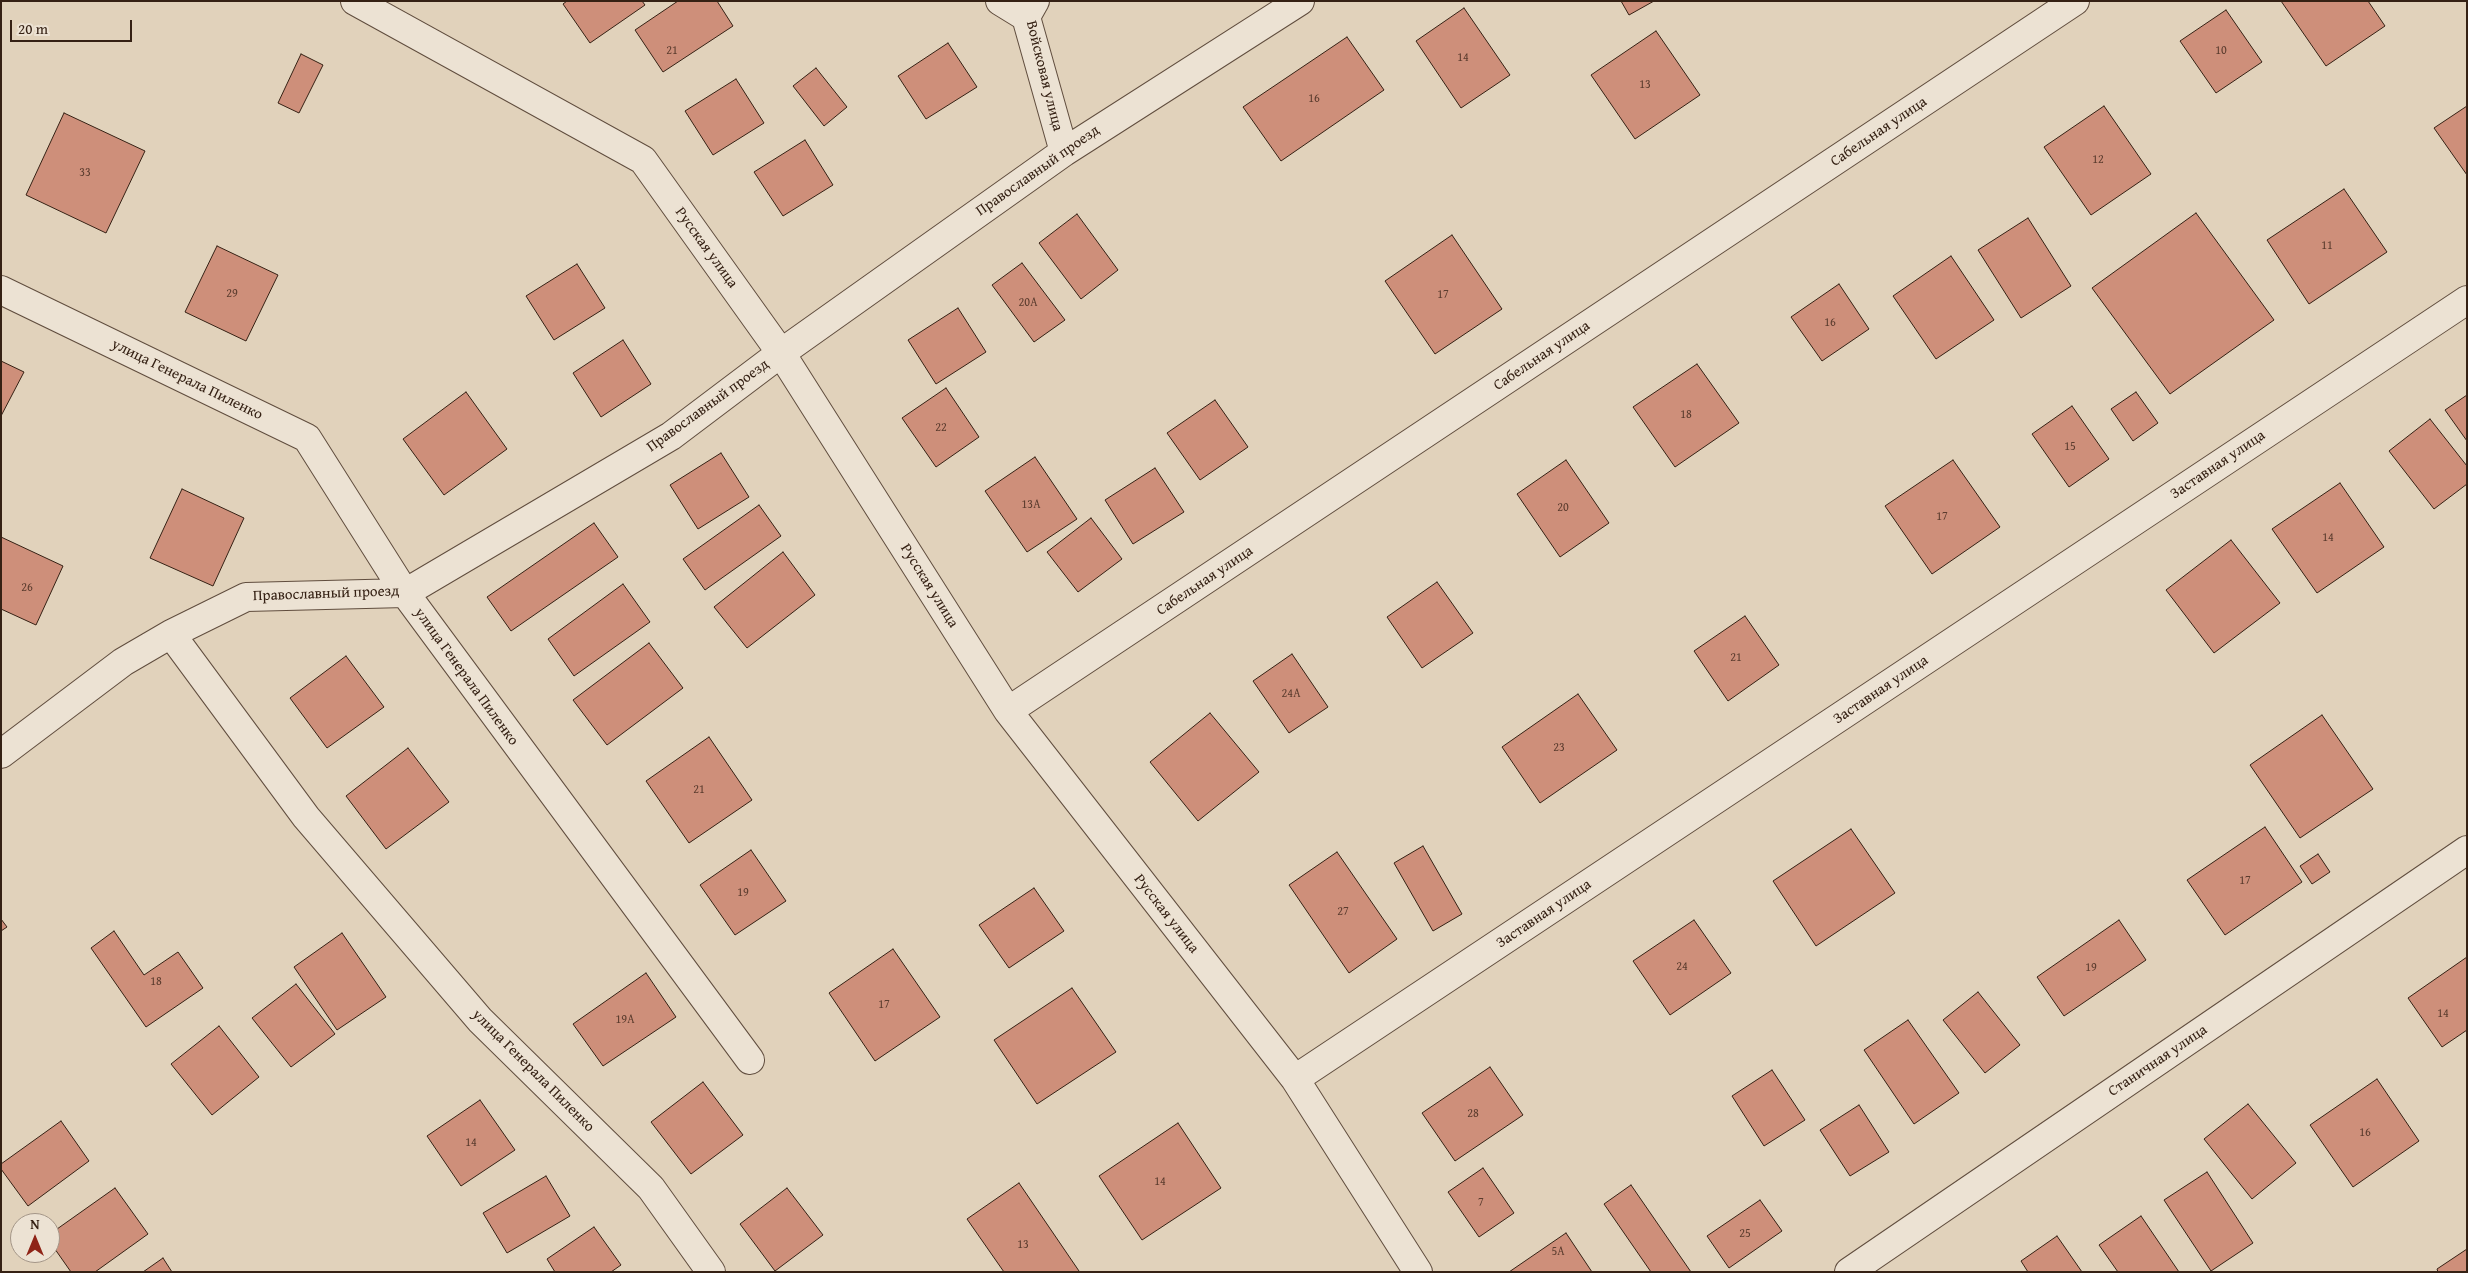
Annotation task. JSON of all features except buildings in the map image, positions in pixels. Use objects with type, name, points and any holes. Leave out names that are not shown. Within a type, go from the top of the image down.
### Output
[{"type":"street","name":"Русская улица","points":[[354,1],[643,160],[781,353],[1008,711],[1295,1079],[1418,1272]]},
{"type":"street","points":[[1000,1],[1031,9]]},
{"type":"street","name":"Православный проезд","points":[[1,754],[123,662],[171,634],[246,597],[405,592],[671,436],[781,353],[1064,152],[1300,1]]},
{"type":"street","name":"Сабельная улица","points":[[1008,711],[2075,1]]},
{"type":"street","name":"Войсковая улица","points":[[1031,9],[1064,152]]},
{"type":"street","name":"улица Генерала Пиленко","points":[[1,290],[307,438],[405,592],[750,1060]]},
{"type":"street","name":"Заставная улица","points":[[1295,1079],[2467,300]]},
{"type":"street","name":"улица Генерала Пиленко","points":[[171,634],[306,817],[480,1020],[650,1188],[711,1272]]},
{"type":"street","name":"Станичная улица","points":[[1849,1272],[2467,850]]}]
